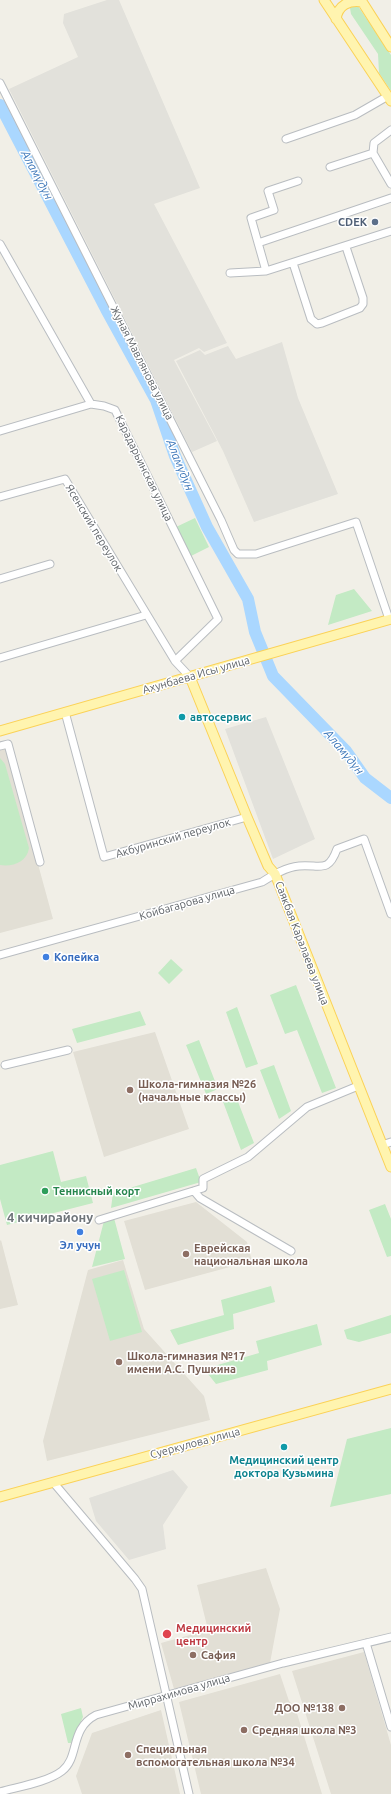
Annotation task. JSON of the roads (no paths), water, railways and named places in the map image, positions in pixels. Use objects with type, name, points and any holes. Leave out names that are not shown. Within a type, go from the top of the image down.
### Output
[{"type":"main road","points":[[324,0],[389,99]]},
{"type":"main road","points":[[336,19],[337,12],[345,3],[356,0],[362,1],[391,47]]},
{"type":"main road","name":"Ахунбаева Исы улица","points":[[0,731],[390,619]]},
{"type":"main road","name":"Саякбая Каралаева улица","points":[[190,677],[268,866],[275,874],[358,1086],[386,1143],[391,1167]]},
{"type":"main road","name":"Суеркулова улица","points":[[0,1497],[391,1389]]},
{"type":"street","name":"Жуная Мавлянова улица","points":[[0,84],[192,463],[234,550],[238,554],[256,554],[356,522],[390,619]]},
{"type":"street","points":[[286,139],[355,115],[389,99]]},
{"type":"street","points":[[391,130],[374,144],[374,153],[391,184]]},
{"type":"street","points":[[330,167],[374,153]]},
{"type":"street","points":[[266,271],[251,218],[274,210],[268,191],[298,181]]},
{"type":"street","points":[[258,243],[391,198]]},
{"type":"street","points":[[230,273],[266,271],[391,231]]},
{"type":"street","points":[[0,244],[91,404],[0,430]]},
{"type":"street","points":[[293,263],[311,319],[317,324],[322,323],[360,308],[363,304],[363,298],[346,246]]},
{"type":"street","name":"Карадарьинская улица","points":[[91,404],[104,406],[115,410],[218,619],[175,661]]},
{"type":"street","name":"Ясенский переулок","points":[[0,497],[65,479],[175,661]]},
{"type":"street","points":[[0,579],[50,564]]},
{"type":"street","points":[[0,658],[146,615]]},
{"type":"street","points":[[175,661],[190,677]]},
{"type":"street","name":"Акбуринский переулок","points":[[65,712],[104,857],[247,817]]},
{"type":"street","points":[[0,746],[8,744],[40,862]]},
{"type":"street","name":"Койбагарова улица","points":[[0,955],[262,882],[275,874],[299,866],[327,866],[332,862],[337,849],[364,839],[391,914]]},
{"type":"street","points":[[5,1065],[68,1050]]},
{"type":"street","points":[[99,1220],[203,1188],[203,1179],[248,1157],[307,1107],[358,1086]]},
{"type":"street","points":[[194,1191],[200,1198],[291,1251]]},
{"type":"street","points":[[53,1482],[142,1589],[189,1794]]},
{"type":"street","name":"Миррахимова улица","points":[[0,1792],[43,1779],[62,1771],[69,1760],[81,1727],[96,1715],[283,1663],[391,1637]]},
{"type":"street","points":[[366,1643],[391,1727]]},
{"type":"waterway","name":"Аламүдүн","points":[[0,105],[106,309],[156,400],[175,456],[207,527],[248,599],[255,632],[273,676],[346,751],[365,778],[391,798]]},
{"type":"place","name":"CDEK","points":[[375,222]]},
{"type":"place","name":"автосервис","points":[[182,717]]},
{"type":"place","name":"Копейка","points":[[46,957]]},
{"type":"place","name":"Школа-гимназия №26 (начальные классы)","points":[[130,1090]]},
{"type":"place","name":"Теннисный корт","points":[[45,1191]]},
{"type":"place","name":"Эл учун","points":[[80,1232]]},
{"type":"place","name":"Еврейская национальная школа","points":[[186,1254]]},
{"type":"place","name":"Школа-гимназия №17 имени А.С. Пушкина","points":[[119,1362]]},
{"type":"place","name":"Медицинский центр доктора Кузьмина","points":[[284,1447]]},
{"type":"place","name":"Медицинский центр","points":[[167,1634]]},
{"type":"place","name":"Сафия","points":[[193,1655]]},
{"type":"place","name":"ДОО №138","points":[[342,1708]]},
{"type":"place","name":"Средняя школа №3","points":[[244,1730]]},
{"type":"place","name":"Специальная вспомогательная школа №34","points":[[128,1755]]},
{"type":"district","name":"4 кичирайону","points":[[50,1218]]}]
